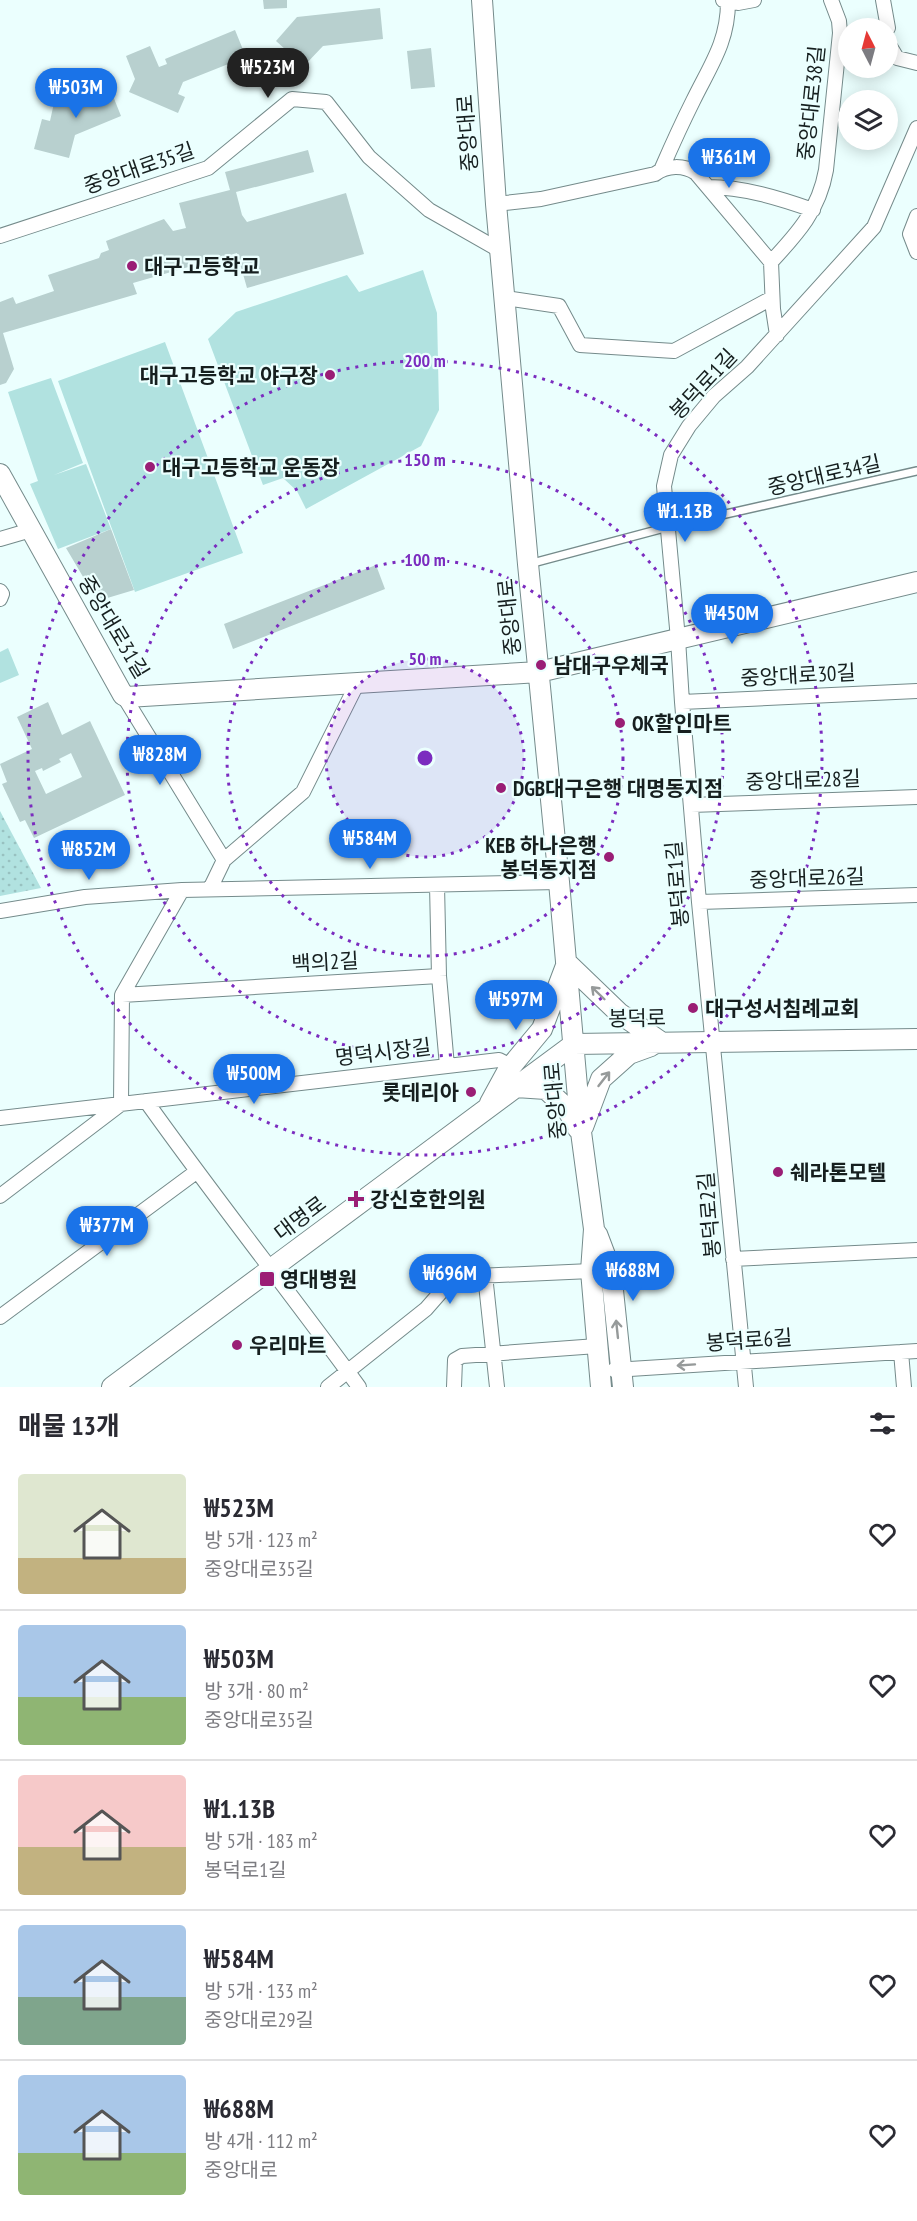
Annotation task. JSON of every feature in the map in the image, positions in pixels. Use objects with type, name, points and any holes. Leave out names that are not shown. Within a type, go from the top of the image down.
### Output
[{"type":"main road","name":"중앙대로","points":[[482,0],[496,204],[528,564],[560,882],[581,1134],[594,1229],[591,1271],[600,1379]]},
{"type":"main road","name":"중앙대로31길","points":[[0,474],[123,695],[127,697],[539,672],[917,582]]},
{"type":"main road","points":[[487,1108],[511,1066],[542,1029],[567,963],[619,1013],[662,1042]]},
{"type":"main road","name":"봉덕로","points":[[574,1044],[917,1038]]},
{"type":"main road","points":[[581,1134],[601,1079],[629,1054],[662,1042]]},
{"type":"main road","name":"대명로","points":[[112,1387],[574,1044]]},
{"type":"main road","points":[[516,1087],[546,1089],[567,1109],[581,1134]]},
{"type":"main road","name":"중앙대로","points":[[594,1229],[611,1271],[622,1378]]},
{"type":"street","points":[[496,204],[541,199],[655,174],[662,168],[686,114],[720,48],[728,22],[725,1],[738,3],[754,0]]},
{"type":"street","name":"중앙대로38길","points":[[771,262],[813,210],[822,191],[840,33],[839,21],[831,0]]},
{"type":"street","points":[[883,0],[886,18]]},
{"type":"street","points":[[898,58],[917,63]]},
{"type":"street","name":"중앙대로35길","points":[[0,236],[208,168],[292,99],[326,102],[369,157],[429,210],[501,251]]},
{"type":"street","name":"봉덕로1길","points":[[714,1040],[699,902],[664,486],[671,455],[689,426],[714,396],[747,367],[777,335],[874,227],[917,128]]},
{"type":"street","points":[[662,168],[687,167],[696,173],[771,262],[772,298],[777,335]]},
{"type":"street","points":[[708,187],[725,187],[763,195],[813,210]]},
{"type":"street","points":[[917,216],[910,234],[917,252]]},
{"type":"street","points":[[506,298],[559,306],[580,345],[674,351],[772,298]]},
{"type":"street","points":[[0,539],[31,530]]},
{"type":"street","points":[[0,591],[2,594],[0,599]]},
{"type":"street","points":[[210,889],[224,860],[303,792],[357,684]]},
{"type":"street","name":"중앙대로30길","points":[[682,702],[917,691]]},
{"type":"street","points":[[123,695],[224,860]]},
{"type":"street","name":"중앙대로28길","points":[[691,806],[917,797]]},
{"type":"street","points":[[0,911],[85,897],[182,890],[560,882]]},
{"type":"street","points":[[437,885],[439,976]]},
{"type":"street","points":[[0,1196],[121,1104],[122,995],[182,890]]},
{"type":"street","name":"중앙대로26길","points":[[699,902],[917,895]]},
{"type":"street","name":"백의2길","points":[[122,995],[439,976]]},
{"type":"street","name":"명덕시장길","points":[[439,976],[447,1066]]},
{"type":"street","name":"봉덕로2길","points":[[714,1040],[746,1387]]},
{"type":"street","name":"명덕시장길","points":[[0,1118],[499,1060],[511,1066]]},
{"type":"street","points":[[146,1101],[196,1172],[359,1387]]},
{"type":"street","points":[[0,1317],[196,1172]]},
{"type":"street","points":[[734,1259],[917,1250]]},
{"type":"street","points":[[328,1387],[426,1309],[454,1276],[591,1271]]},
{"type":"street","points":[[484,1275],[498,1387]]},
{"type":"street","points":[[454,1387],[455,1360],[462,1356],[597,1346]]},
{"type":"street","name":"봉덕로6길","points":[[600,1379],[744,1362],[917,1351]]},
{"type":"street","points":[[901,1352],[904,1387]]},
{"type":"lane","name":"중앙대로34길","points":[[528,564],[668,527],[917,471]]},
{"type":"shaded area","name":"대구고등학교 야구장","points":[[423,270],[437,313],[439,410],[421,446],[306,509],[297,491],[283,478],[263,485],[208,339],[236,312],[347,275],[359,292]]},
{"type":"shaded area","name":"대구고등학교 운동장","points":[[165,342],[243,553],[135,592],[58,381]]},
{"type":"shaded area","points":[[51,378],[83,463],[54,475],[86,464],[111,529],[58,549],[30,484],[38,481],[8,392]]},
{"type":"shaded area","points":[[8,648],[19,675],[0,683],[0,652]]},
{"type":"shaded area","points":[[0,811],[41,888],[0,896]]},
{"type":"building","points":[[263,0],[287,0],[287,8],[264,9]]},
{"type":"building","points":[[380,8],[383,39],[323,46],[304,66],[276,41],[297,17]]},
{"type":"building","points":[[235,30],[246,57],[183,82],[178,94],[185,97],[178,113],[129,92],[135,79],[126,56],[150,46],[159,67],[167,64],[165,59]]},
{"type":"building","points":[[431,48],[435,87],[411,89],[407,51]]},
{"type":"building","points":[[107,81],[121,116],[75,135],[69,158],[34,149],[42,119],[50,121],[54,103]]},
{"type":"building","name":"대구고등학교","points":[[308,150],[314,172],[236,192],[242,215],[247,222],[346,193],[364,254],[247,288],[237,253],[133,283],[137,294],[3,333],[14,369],[6,383],[0,385],[0,302],[13,297],[16,304],[54,291],[48,275],[99,258],[101,253],[109,250],[106,241],[164,219],[173,231],[186,228],[179,203],[230,190],[225,172]]},
{"type":"building","points":[[111,529],[134,590],[104,599],[95,597],[66,548]]},
{"type":"building","points":[[376,565],[385,589],[233,649],[224,624]]},
{"type":"building","points":[[48,702],[62,735],[90,721],[125,795],[34,838],[25,820],[20,822],[2,784],[7,782],[0,764],[32,749],[17,717]],"holes":[[[71,753],[82,777],[46,794],[35,771],[42,768],[43,771],[61,762],[59,759]]]},
{"type":"place","name":"대구고등학교","points":[[132,266]]},
{"type":"place","name":"대구고등학교 야구장","points":[[330,375]]},
{"type":"place","name":"대구고등학교 운동장","points":[[150,467]]},
{"type":"place","name":"남대구우체국","points":[[541,665]]},
{"type":"place","name":"OK할인마트","points":[[620,723]]},
{"type":"place","name":"DGB대구은행 대명동지점","points":[[501,788]]},
{"type":"place","name":"KEB 하나은행 봉덕동지점","points":[[609,857]]},
{"type":"place","name":"대구성서침례교회","points":[[693,1008]]},
{"type":"place","name":"롯데리아","points":[[471,1092]]},
{"type":"place","name":"쉐라톤모텔","points":[[778,1172]]},
{"type":"place","name":"강신호한의원","points":[[356,1199]]},
{"type":"place","name":"영대병원","points":[[267,1279]]},
{"type":"place","name":"우리마트","points":[[237,1345]]}]
